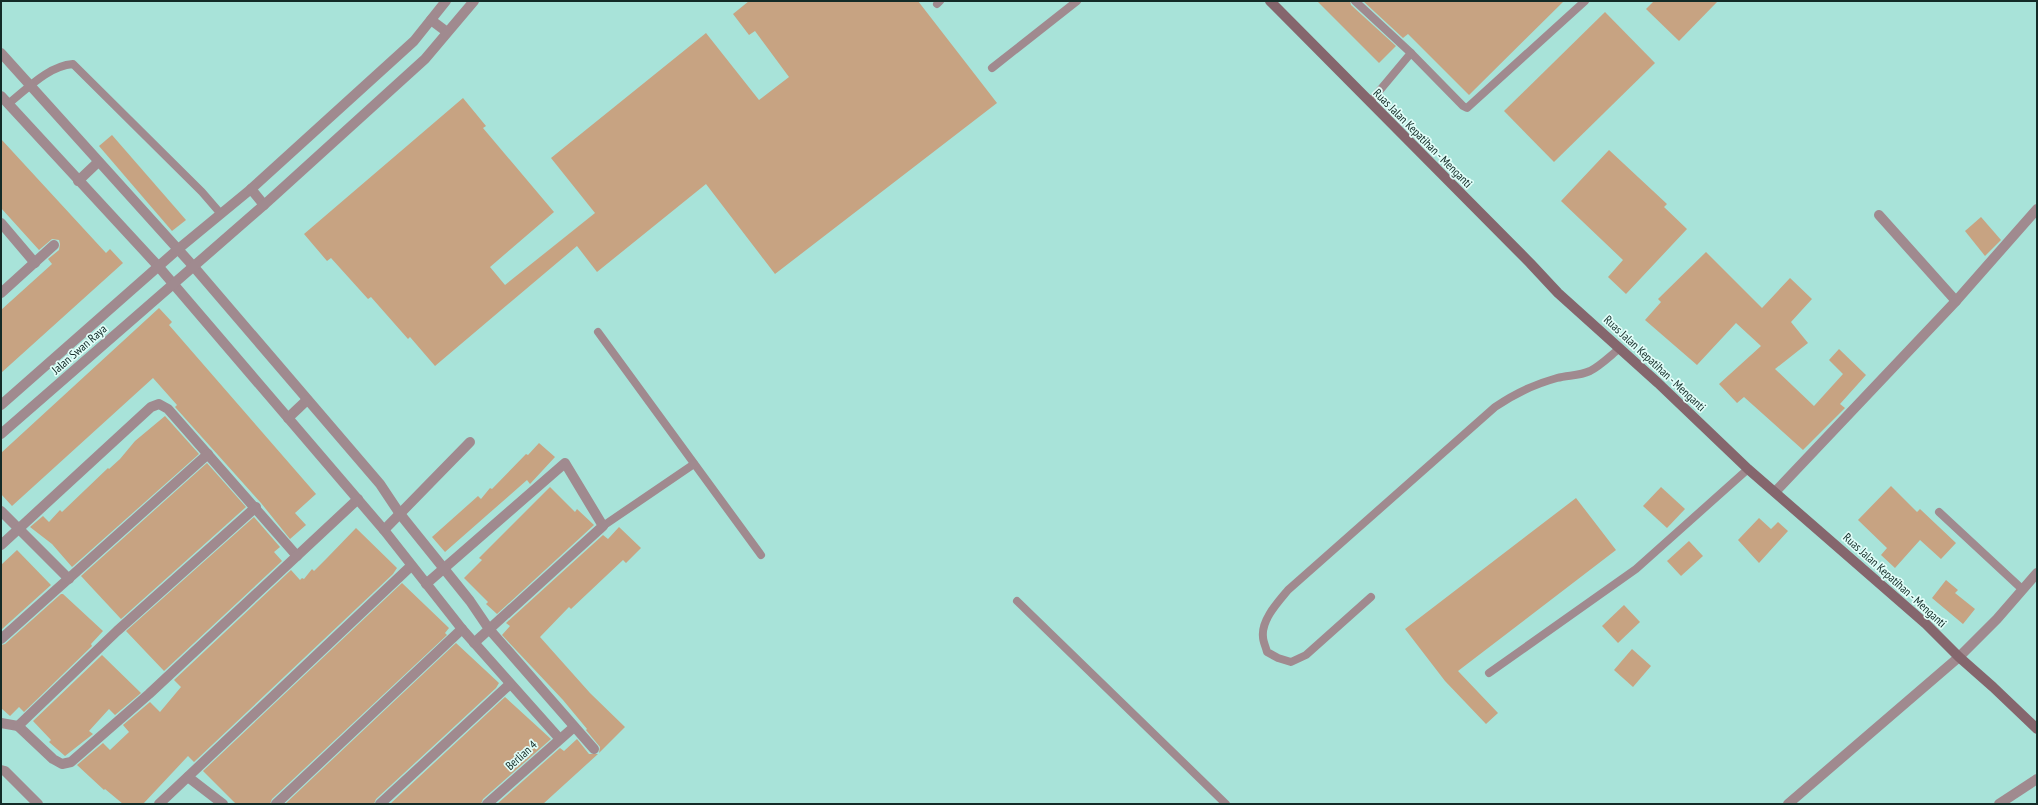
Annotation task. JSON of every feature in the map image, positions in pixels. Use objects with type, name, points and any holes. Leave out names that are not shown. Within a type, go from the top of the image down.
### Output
[{"type":"main road","name":"Ruas Jalan Kepatihan - Menganti","points":[[1270,1],[1558,292],[1620,348],[1748,470],[1926,624],[1959,657],[1993,686],[2037,729]]},
{"type":"street","name":"Jalan Swan Raya","points":[[1,404],[158,266],[251,189],[414,41],[446,1]]},
{"type":"street","name":"Jalan Swan Raya","points":[[1,434],[194,267],[425,59],[474,1]]},
{"type":"street","points":[[431,20],[447,32]]},
{"type":"street","points":[[1,53],[177,250],[194,267],[380,484],[400,514],[474,607],[489,629],[594,749]]},
{"type":"street","points":[[1,96],[174,284],[384,530],[462,629],[559,738]]},
{"type":"street","points":[[78,181],[98,162]]},
{"type":"street","points":[[251,189],[264,205]]},
{"type":"street","points":[[1775,492],[1956,301],[2037,209]]},
{"type":"street","points":[[1879,215],[1956,301]]},
{"type":"street","points":[[1,223],[35,263]]},
{"type":"street","points":[[1,293],[54,245]]},
{"type":"street","points":[[288,418],[307,400]]},
{"type":"street","points":[[1,545],[151,407],[159,404],[168,409],[298,556]]},
{"type":"street","points":[[384,530],[470,442]]},
{"type":"street","points":[[1,639],[208,454]]},
{"type":"street","points":[[426,584],[442,568],[565,463],[603,526],[474,643]]},
{"type":"street","points":[[1,723],[18,726],[53,759],[62,764],[71,762],[149,694],[358,499]]},
{"type":"street","points":[[18,726],[117,631],[256,507]]},
{"type":"street","points":[[1,511],[69,579]]},
{"type":"street","points":[[159,804],[411,566]]},
{"type":"street","points":[[1788,804],[1959,657],[2037,573]]},
{"type":"street","points":[[276,804],[462,629]]},
{"type":"street","points":[[380,804],[510,684]]},
{"type":"street","name":"Berlian 4","points":[[486,804],[559,738],[574,727]]},
{"type":"street","points":[[1,770],[5,771],[38,804]]},
{"type":"street","points":[[188,777],[223,804]]},
{"type":"street","points":[[1999,804],[2037,779]]},
{"type":"lane","points":[[992,68],[1077,1]]},
{"type":"lane","points":[[1355,1],[1411,53],[1463,106],[1467,108],[1585,1]]},
{"type":"lane","points":[[1370,102],[1411,53]]},
{"type":"lane","points":[[8,104],[48,73],[63,65],[73,64],[79,68],[202,192],[221,214]]},
{"type":"lane","points":[[598,332],[761,555]]},
{"type":"lane","points":[[1371,597],[1306,656],[1291,662],[1267,652],[1262,635],[1266,622],[1277,603],[1288,590],[1495,407],[1515,394],[1551,380],[1568,375],[1580,375],[1592,370],[1620,348]]},
{"type":"lane","points":[[603,526],[694,464]]},
{"type":"lane","points":[[1489,673],[1636,569],[1748,470]]},
{"type":"lane","points":[[1939,512],[2022,589]]},
{"type":"lane","points":[[1017,601],[1226,804]]},
{"type":"building","points":[[749,1],[918,1],[997,103],[775,274],[706,184],[597,272],[577,246],[435,366],[410,337],[408,339],[371,297],[368,299],[331,258],[327,261],[304,234],[463,98],[486,126],[483,128],[554,212],[490,267],[505,285],[595,213],[551,158],[706,33],[759,100],[789,77],[755,31],[749,35],[733,14]]},
{"type":"building","points":[[1317,1],[1350,1],[1351,5],[1396,46],[1379,63]]},
{"type":"building","points":[[1363,1],[1564,1],[1469,95],[1408,34],[1403,38]]},
{"type":"building","points":[[1654,1],[1718,1],[1679,41],[1646,9]]},
{"type":"building","points":[[1605,12],[1655,63],[1554,162],[1504,111]]},
{"type":"building","points":[[112,135],[186,220],[172,231],[99,146]]},
{"type":"building","points":[[1,139],[106,253],[110,249],[123,263],[1,373],[1,310],[52,264],[48,259],[59,250],[60,244],[59,240],[52,239],[39,250],[1,208]]},
{"type":"building","points":[[1609,150],[1667,204],[1664,207],[1687,229],[1626,294],[1608,277],[1623,260],[1561,201]]},
{"type":"building","points":[[1981,217],[2001,240],[1985,256],[1965,231]]},
{"type":"building","points":[[1706,252],[1762,308],[1790,278],[1812,299],[1791,322],[1808,343],[1775,369],[1814,406],[1843,374],[1829,360],[1839,349],[1866,375],[1840,404],[1845,408],[1803,450],[1744,397],[1737,403],[1719,384],[1761,346],[1736,323],[1697,365],[1645,320],[1661,302],[1658,299]]},
{"type":"building","points":[[159,308],[172,322],[169,325],[316,494],[295,513],[306,525],[290,539],[261,503],[175,407],[177,405],[153,378],[12,506],[1,494],[1,453]]},
{"type":"building","points":[[165,416],[199,454],[72,567],[52,544],[30,527],[43,516],[49,522],[60,510],[62,512],[108,468],[109,469],[120,459],[135,441]]},
{"type":"building","points":[[539,443],[555,457],[530,484],[527,480],[445,552],[432,537],[478,496],[481,499],[490,488],[492,489],[526,454],[528,455]]},
{"type":"building","points":[[207,463],[246,507],[121,619],[81,576]]},
{"type":"building","points":[[1891,486],[1917,512],[1920,509],[1956,543],[1941,559],[1920,540],[1895,568],[1881,555],[1887,548],[1858,520]]},
{"type":"building","points":[[550,487],[575,512],[577,509],[594,525],[497,614],[486,604],[488,602],[464,578],[482,560],[479,558]]},
{"type":"building","points":[[1661,487],[1685,509],[1667,528],[1643,506]]},
{"type":"building","points":[[1576,498],[1616,550],[1458,671],[1498,713],[1486,724],[1445,681],[1405,629]]},
{"type":"building","points":[[254,517],[280,547],[274,552],[282,561],[164,671],[126,631]]},
{"type":"building","points":[[1759,518],[1771,529],[1778,522],[1788,531],[1759,563],[1738,540]]},
{"type":"building","points":[[619,527],[641,548],[626,563],[623,560],[571,609],[569,607],[540,637],[590,693],[625,727],[599,753],[600,747],[586,730],[587,729],[563,700],[502,635],[510,626],[506,623],[603,535],[608,539]]},
{"type":"building","points":[[356,528],[397,568],[393,574],[194,762],[188,756],[143,804],[123,804],[105,789],[104,790],[77,765],[103,743],[110,750],[129,732],[123,725],[150,702],[160,712],[181,687],[174,680],[291,570],[300,580],[302,578],[304,579],[312,569],[314,571]]},
{"type":"building","points":[[1689,541],[1703,556],[1681,576],[1667,561]]},
{"type":"building","points":[[17,550],[51,585],[1,630],[1,565]]},
{"type":"building","points":[[1946,580],[1958,590],[1955,593],[1975,609],[1963,624],[1932,598]]},
{"type":"building","points":[[402,583],[449,628],[445,633],[447,635],[272,799],[270,804],[236,804],[203,771]]},
{"type":"building","points":[[61,594],[63,594],[103,631],[91,644],[92,646],[24,712],[19,707],[10,716],[1,708],[1,645],[5,644]]},
{"type":"building","points":[[1624,605],[1640,622],[1618,643],[1602,626]]},
{"type":"building","points":[[456,643],[499,683],[496,688],[376,799],[374,804],[285,804]]},
{"type":"building","points":[[1632,649],[1651,666],[1633,687],[1614,670]]},
{"type":"building","points":[[102,655],[141,693],[115,715],[109,709],[89,731],[93,734],[65,756],[49,742],[51,740],[33,721]]},
{"type":"building","points":[[505,697],[551,739],[483,799],[481,804],[390,804]]},
{"type":"building","points":[[577,739],[589,754],[598,754],[543,804],[497,804],[560,748],[564,751]]}]
